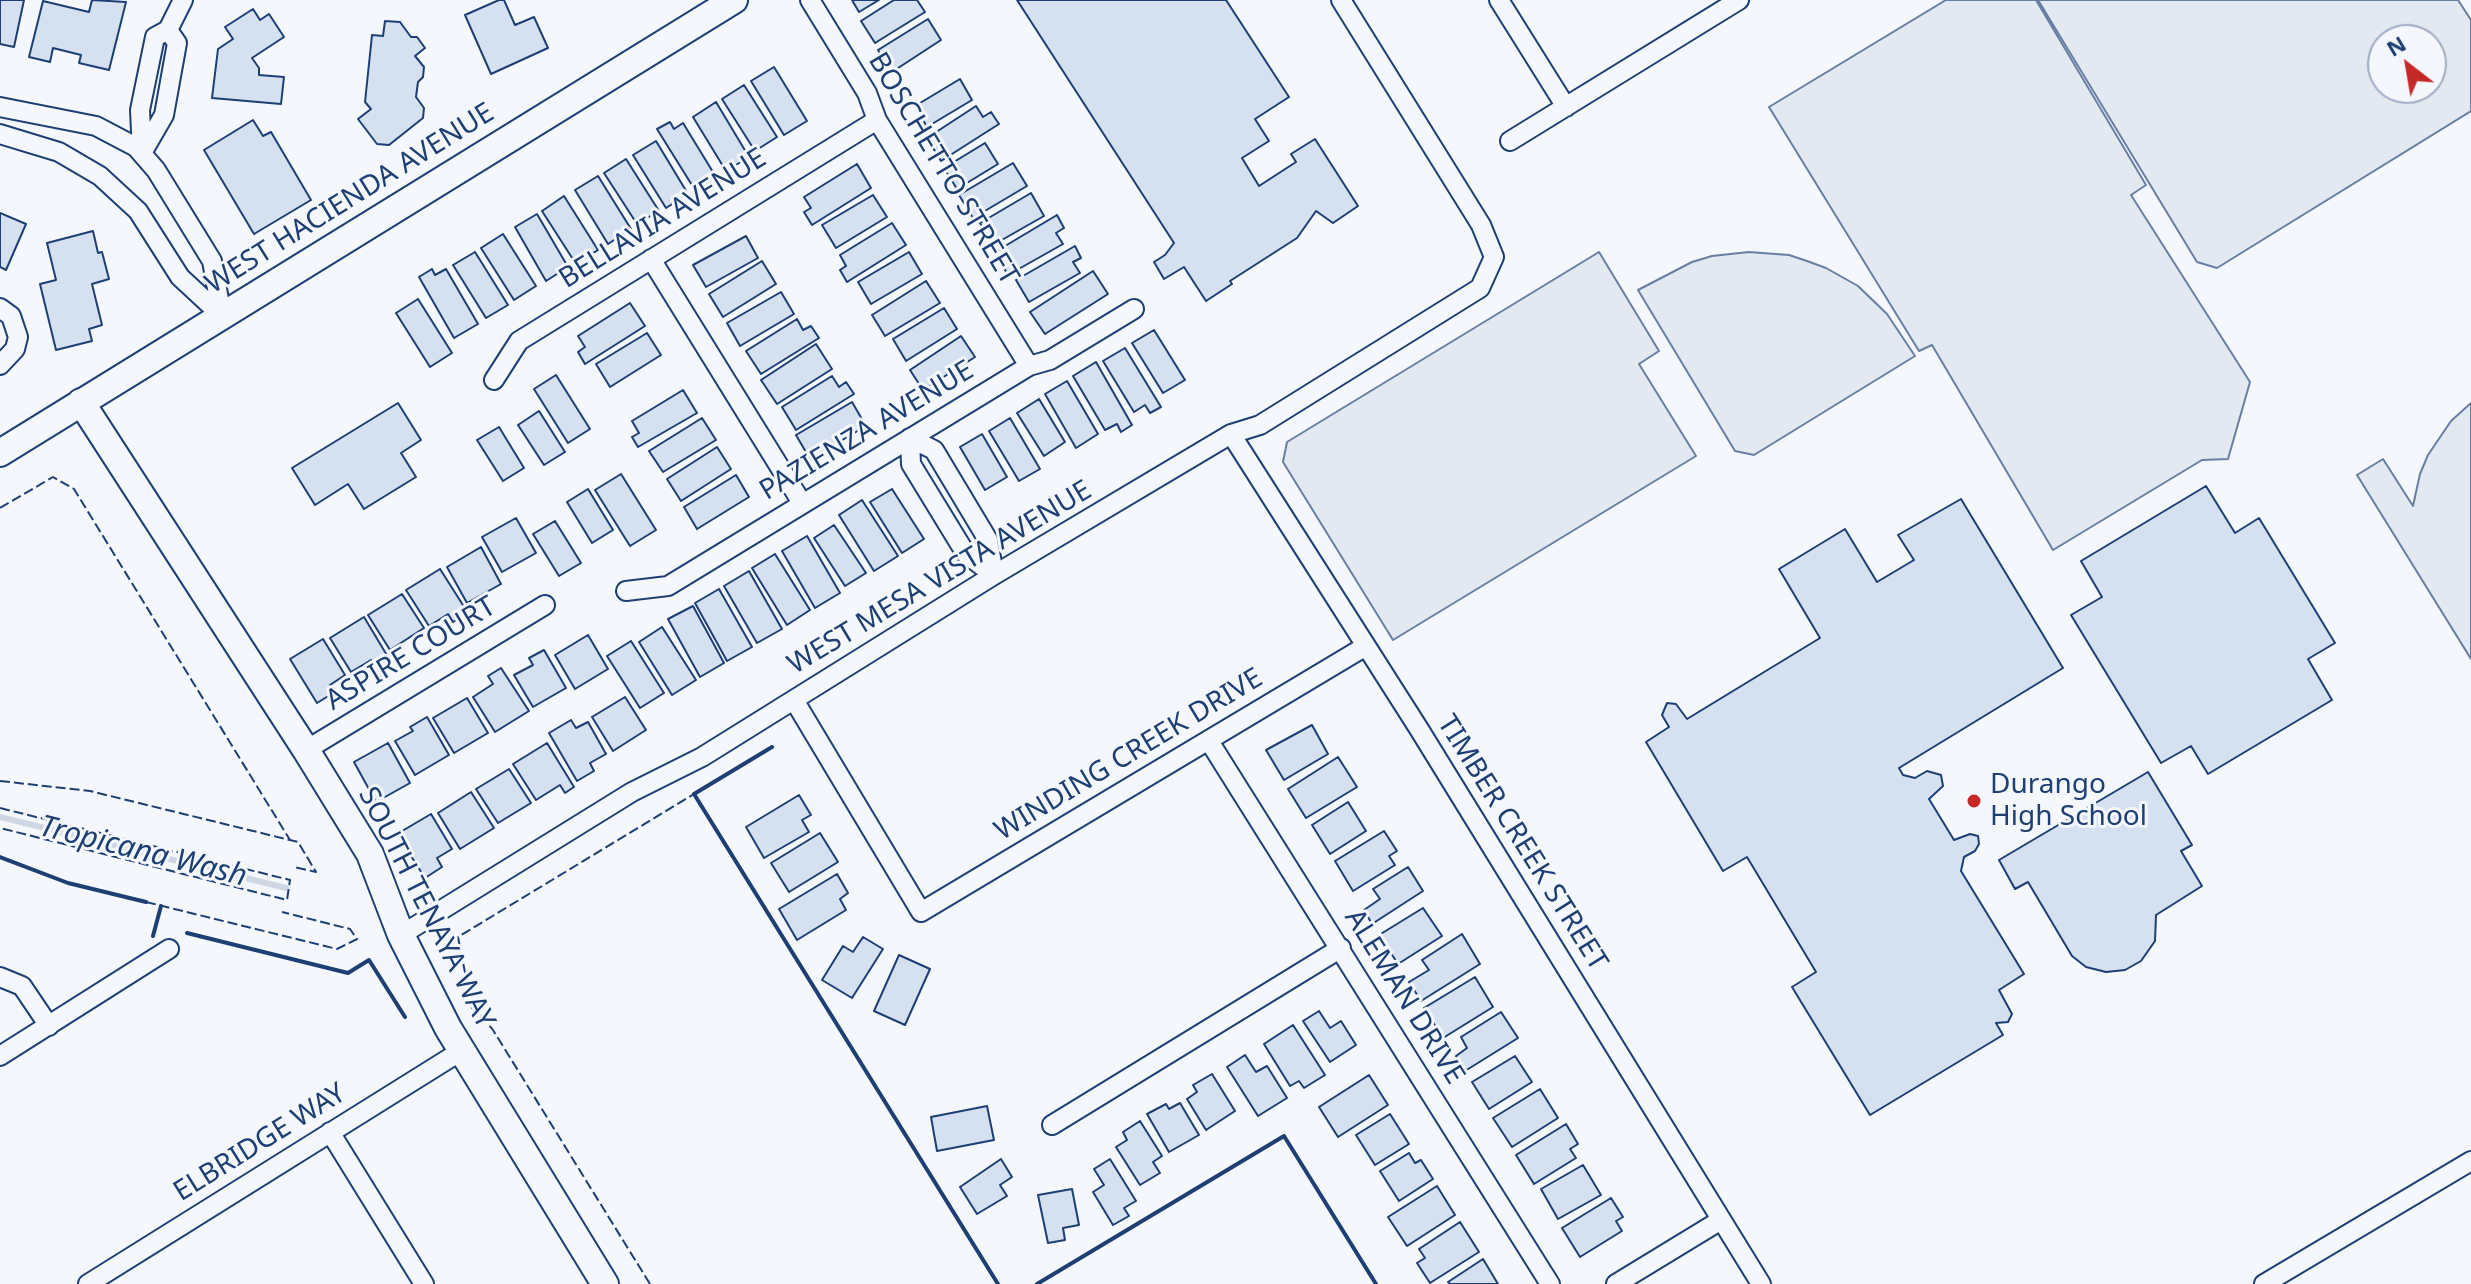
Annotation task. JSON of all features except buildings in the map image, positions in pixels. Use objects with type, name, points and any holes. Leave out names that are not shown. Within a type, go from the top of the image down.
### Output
[{"type":"street","points":[[142,153],[140,110],[155,37],[168,30],[183,0]]},
{"type":"street","name":"WEST HACIENDA AVENUE","points":[[0,453],[734,0]]},
{"type":"street","name":"WEST MESA VISTA AVENUE","points":[[401,935],[632,792],[702,757],[994,575],[1231,434],[1260,425],[1480,288],[1494,257],[1481,225],[1341,0]]},
{"type":"street","points":[[1499,0],[1566,107]]},
{"type":"street","points":[[1510,141],[1739,0]]},
{"type":"street","name":"BOSCHETTO STREET","points":[[814,6],[867,93],[877,120],[1029,366]]},
{"type":"street","points":[[0,107],[96,126],[123,138],[142,153],[156,170],[212,261],[222,316]]},
{"type":"street","name":"BELLAVIA AVENUE","points":[[494,380],[519,341],[877,120]]},
{"type":"street","points":[[0,134],[59,152],[100,176],[138,211],[180,277],[222,316]]},
{"type":"street","points":[[651,259],[802,503]]},
{"type":"street","points":[[0,308],[11,316],[18,337],[9,358],[0,365]]},
{"type":"street","name":"PAZIENZA AVENUE","points":[[626,591],[668,586],[1029,366],[1050,360],[1134,309]]},
{"type":"street","name":"SOUTH TENAYA WAY","points":[[81,402],[370,854],[401,935],[461,1051],[605,1284]]},
{"type":"street","name":"TIMBER CREEK STREET","points":[[1231,434],[1447,773],[1761,1284]]},
{"type":"street","points":[[910,438],[934,450],[939,458],[988,540],[994,575],[966,554],[911,464],[910,438]]},
{"type":"street","name":"ASPIRE COURT","points":[[306,750],[545,605]]},
{"type":"street","name":"WINDING CREEK DRIVE","points":[[794,700],[921,912],[1366,646]]},
{"type":"street","name":"ALEMAN DRIVE","points":[[1209,741],[1550,1284]]},
{"type":"street","points":[[1052,1125],[1341,948]]},
{"type":"street","points":[[0,1056],[169,949]]},
{"type":"street","points":[[0,977],[22,986],[49,1026]]},
{"type":"street","name":"ELBRIDGE WAY","points":[[88,1284],[461,1051]]},
{"type":"street","points":[[330,1132],[424,1284]]},
{"type":"street","points":[[2264,1284],[2471,1161]]},
{"type":"street","points":[[1616,1284],[1721,1220]]},
{"type":"shaded area","points":[[1946,0],[2036,0],[2146,185],[2131,195],[2250,382],[2228,459],[2202,460],[2053,550],[1932,345],[1919,351],[1769,107]]},
{"type":"shaded area","points":[[2038,0],[2458,0],[2471,20],[2471,111],[2217,268],[2197,262]]},
{"type":"shaded area","points":[[1599,252],[1659,351],[1639,364],[1696,456],[1393,640],[1283,462],[1287,442]]},
{"type":"shaded area","points":[[1749,252],[1789,255],[1826,268],[1858,286],[1887,314],[1915,356],[1754,455],[1735,451],[1638,290],[1692,262],[1712,256]]},
{"type":"shaded area","points":[[2471,403],[2471,659],[2357,475],[2383,459],[2413,506],[2428,455],[2451,421]]},
{"type":"waterway","name":"Tropicana Wash","points":[[0,817],[286,888]]},
{"type":"fence","points":[[0,508],[53,477],[74,489],[290,840]]},
{"type":"fence","points":[[0,781],[90,791],[298,842],[316,872],[294,867]]},
{"type":"fence","points":[[650,1284],[493,1030],[472,1008],[458,937],[694,794]]},
{"type":"fence","points":[[0,808],[290,880],[287,900],[0,828]]},
{"type":"fence","points":[[146,902],[337,949],[357,939],[350,929],[282,912]]},
{"type":"wall","points":[[772,747],[694,794],[998,1284]]},
{"type":"wall","points":[[0,857],[68,883],[146,902]]},
{"type":"wall","points":[[153,936],[161,906]]},
{"type":"wall","points":[[187,933],[348,973],[369,960],[405,1017]]},
{"type":"wall","points":[[1037,1284],[1284,1136],[1376,1284]]},
{"type":"place","name":"Durango High School","points":[[1974,801]]}]
